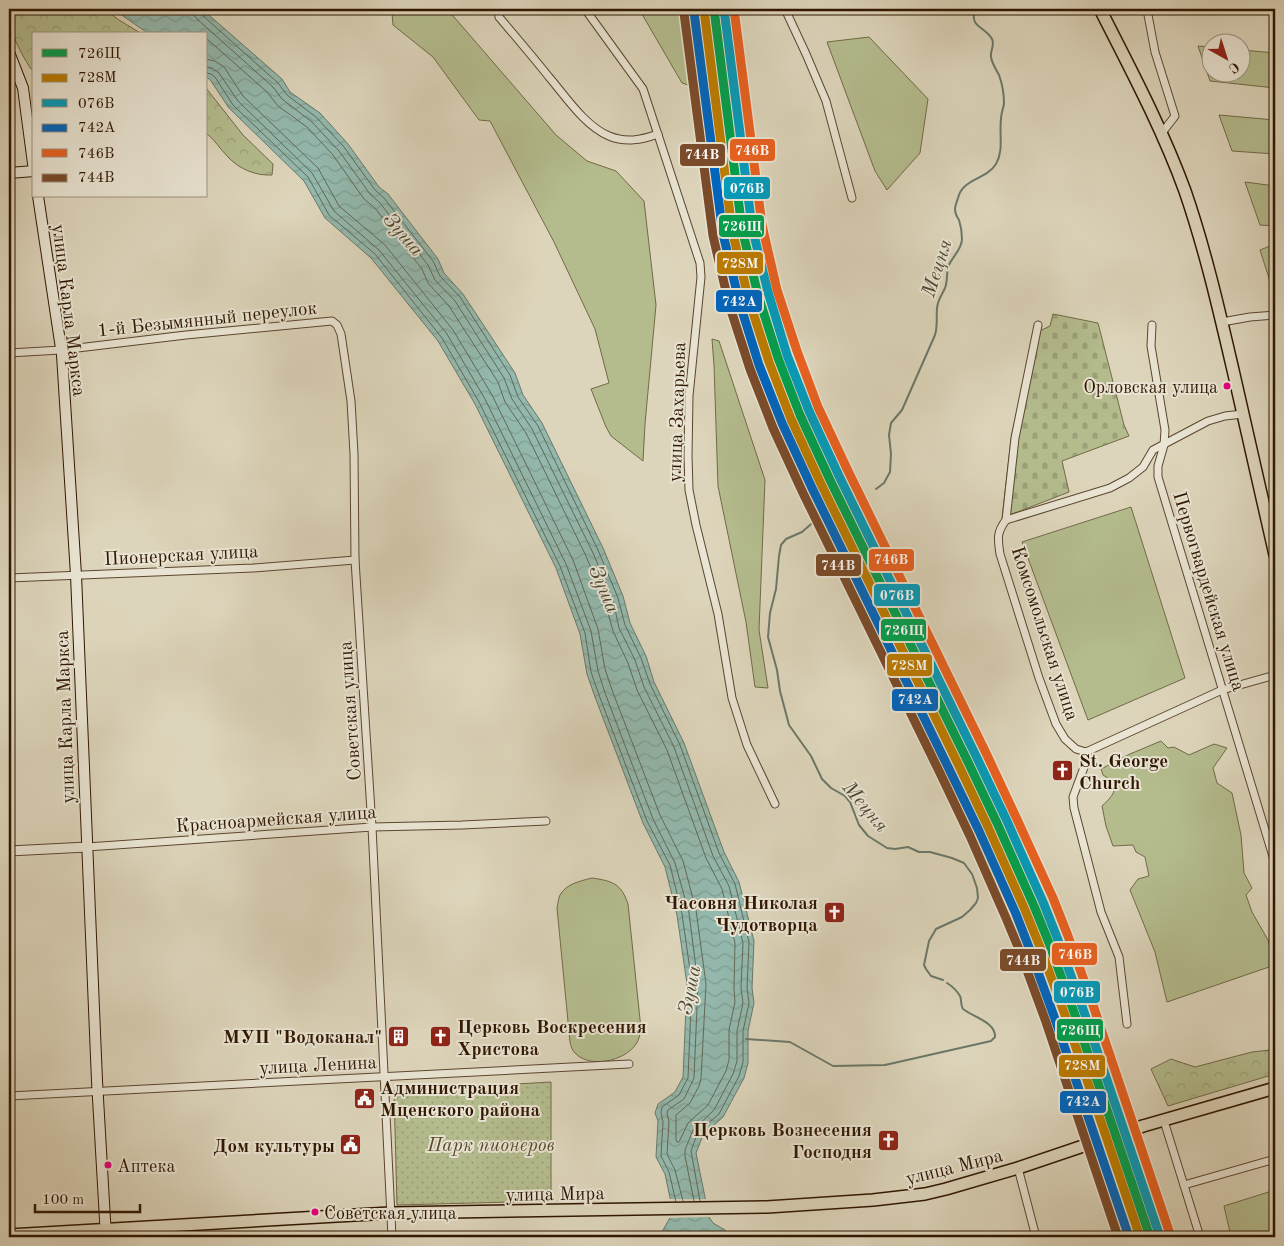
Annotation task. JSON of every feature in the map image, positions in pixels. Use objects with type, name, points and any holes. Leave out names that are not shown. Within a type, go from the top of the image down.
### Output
[{"type":"main road","points":[[1100,9],[1161,134],[1184,190],[1202,242],[1275,555]]},
{"type":"main road","points":[[9,52],[22,88],[32,157]]},
{"type":"main road","points":[[9,173],[32,171]]},
{"type":"main road","name":"улица Карла Маркса","points":[[38,198],[61,350],[76,575],[98,1092],[106,1234]]},
{"type":"main road","name":"улица Мира","points":[[9,1235],[106,1234],[390,1213],[767,1208],[874,1200],[925,1194],[1018,1168],[1144,1126],[1275,1088]]},
{"type":"street","points":[[499,9],[499,17],[593,127],[610,136],[627,141],[658,134]]},
{"type":"street","name":"улица Захарьева","points":[[585,9],[643,89],[700,264],[701,276],[690,396],[689,490],[718,614],[732,698],[747,745],[775,804]]},
{"type":"street","points":[[785,9],[826,102],[852,198]]},
{"type":"street","points":[[1149,9],[1148,15],[1155,52],[1175,116],[1161,134]]},
{"type":"street","points":[[1222,322],[1275,315]]},
{"type":"street","name":"1-й Безымянный переулок","points":[[9,353],[61,350],[177,336],[332,321],[338,325],[341,334]]},
{"type":"street","name":"Первогвардейская улица","points":[[1152,324],[1151,346],[1165,430],[1164,445],[1158,466],[1158,477],[1275,863]]},
{"type":"street","name":"Комсомольская улица","points":[[1038,325],[1015,438],[1006,520],[1000,527],[998,538],[1000,554],[1039,678],[1056,724],[1065,739],[1076,749],[1086,752]]},
{"type":"street","name":"Советская улица","points":[[341,334],[351,401],[354,454],[355,560],[372,828],[392,1237]]},
{"type":"street","points":[[1006,520],[1110,488],[1130,478],[1143,467],[1153,450],[1208,422],[1225,416],[1243,414]]},
{"type":"street","name":"Пионерская улица","points":[[9,578],[253,568],[355,560]]},
{"type":"street","points":[[1127,1024],[1119,956],[1101,912],[1074,808],[1073,797],[1086,762],[1086,752],[1222,690],[1275,675]]},
{"type":"street","name":"Красноармейская улица","points":[[9,851],[372,828],[462,826],[546,821]]},
{"type":"street","name":"улица Ленина","points":[[9,1096],[629,1064]]},
{"type":"street","points":[[1164,1120],[1200,1237]]},
{"type":"street","points":[[1184,1184],[1275,1159]]},
{"type":"street","points":[[1018,1168],[1036,1237]]},
{"type":"green space","points":[[11,9],[104,9],[139,32],[32,32],[31,69],[11,30]]},
{"type":"green space","points":[[639,9],[684,9],[694,87],[682,83]]},
{"type":"green space","points":[[448,10],[556,135],[587,161],[616,171],[644,201],[656,305],[643,461],[611,436],[606,427],[591,389],[609,383],[595,329],[554,242],[490,121],[479,120],[433,57],[393,25],[392,13]]},
{"type":"green space","points":[[869,37],[928,99],[920,153],[887,190],[875,171],[827,42]]},
{"type":"green space","points":[[1198,46],[1202,46],[1202,58]]},
{"type":"green space","points":[[1252,51],[1275,53],[1275,88],[1219,82],[1252,82]]},
{"type":"green space","points":[[208,91],[243,135],[273,164],[272,175],[254,173],[237,165],[208,135]]},
{"type":"green space","points":[[1219,115],[1275,120],[1275,154],[1232,151]]},
{"type":"green space","points":[[1245,182],[1275,186],[1275,226],[1260,225]]},
{"type":"green space","points":[[1270,246],[1275,247],[1275,297],[1260,250]]},
{"type":"green space","points":[[1053,314],[1098,323],[1124,425],[1129,436],[1062,461],[1069,492],[1002,518],[1011,439],[1033,334],[1050,326]]},
{"type":"green space","points":[[712,339],[719,341],[765,480],[759,630],[768,688],[755,687],[746,622],[718,486]]},
{"type":"green space","points":[[1131,507],[1185,678],[1088,720],[1022,542]]},
{"type":"green space","points":[[1161,741],[1168,748],[1174,747],[1189,755],[1214,744],[1227,748],[1213,768],[1217,783],[1232,793],[1241,835],[1244,873],[1252,888],[1246,895],[1252,912],[1268,940],[1275,962],[1275,965],[1167,1002],[1155,952],[1130,890],[1138,879],[1149,876],[1145,857],[1136,852],[1133,845],[1113,846],[1102,806],[1113,794],[1114,786],[1103,775],[1101,769]]},
{"type":"green space","points":[[592,878],[615,884],[619,887],[628,904],[641,1029],[638,1041],[631,1050],[616,1059],[598,1062],[581,1058],[574,1052],[570,1043],[557,908],[560,895],[566,888]]},
{"type":"green space","points":[[1270,1050],[1275,1053],[1275,1074],[1168,1106],[1151,1069],[1171,1059],[1195,1067],[1252,1052]]},
{"type":"green space","name":"Парк пионеров","points":[[551,1082],[551,1201],[397,1205],[394,1091]]},
{"type":"green space","points":[[1275,1190],[1275,1237],[1231,1237],[1224,1206]]},
{"type":"water","name":"Зуша","points":[[113,9],[202,9],[282,79],[290,92],[320,113],[348,144],[379,187],[388,194],[438,259],[444,273],[463,294],[515,373],[523,395],[542,423],[603,548],[623,596],[630,623],[646,656],[654,682],[684,743],[724,852],[739,882],[754,941],[752,988],[754,1003],[748,1031],[748,1063],[744,1078],[723,1117],[703,1135],[696,1153],[709,1217],[713,1223],[725,1230],[727,1237],[659,1237],[671,1216],[672,1207],[665,1174],[656,1157],[658,1121],[655,1113],[658,1104],[675,1092],[683,1077],[687,984],[677,915],[665,867],[643,823],[595,697],[587,674],[580,634],[556,568],[475,404],[438,341],[371,258],[325,218],[304,181],[229,108],[208,78],[208,32],[146,32]]},
{"type":"pier","points":[[668,1199],[708,1199],[712,1217],[667,1218],[670,1207]]},
{"type":"waterway","name":"Мецня","points":[[876,489],[884,483],[890,472],[889,435],[891,423],[902,410],[935,335],[938,303],[946,285],[949,265],[962,243],[961,227],[956,215],[955,206],[961,191],[992,169],[1000,153],[1001,117],[1004,104],[1003,89],[992,60],[993,41],[974,20],[975,9]]},
{"type":"waterway","name":"Мецня","points":[[818,518],[802,532],[786,539],[781,545],[776,589],[770,613],[768,637],[789,725],[811,756],[822,779],[850,802],[859,825],[868,836],[887,848],[908,847],[919,852],[930,852],[952,858],[964,863],[972,874],[977,888],[978,898],[976,903],[962,917],[936,929],[929,941],[924,965],[931,976],[943,980]]},
{"type":"waterway","name":"Мецня","points":[[746,1039],[790,1042],[833,1066],[885,1065],[991,1041],[995,1037],[992,1027],[963,1009],[960,996],[947,983]]},
{"type":"railway","points":[[726,9],[740,136],[752,215],[765,274],[792,361],[826,445],[1013,831],[1074,981],[1163,1237]]},
{"type":"transit line","name":"726Щ","points":[[714,9],[742,229],[758,295],[778,358],[800,415],[830,480],[968,762],[1034,906],[1074,1012],[1150,1237]]},
{"type":"transit line","name":"076В","points":[[724,9],[752,227],[768,292],[787,355],[809,411],[839,476],[977,758],[1043,902],[1083,1009],[1159,1234]]},
{"type":"transit line","name":"746В","points":[[734,9],[762,225],[777,290],[797,351],[818,407],[986,753],[1053,898],[1093,1005],[1169,1231]]},
{"type":"transit line","name":"728М","points":[[704,10],[732,230],[748,297],[769,362],[791,419],[821,484],[959,766],[1025,910],[1065,1015],[1140,1237]]},
{"type":"transit line","name":"742А","points":[[694,12],[723,234],[739,301],[759,365],[782,423],[812,488],[979,831],[1016,914],[1055,1019],[1129,1237]]},
{"type":"transit line","name":"744В","points":[[684,13],[713,236],[729,304],[750,369],[773,428],[803,493],[941,775],[1006,918],[1046,1022],[1118,1237]]},
{"type":"place","name":"Орловская улица","points":[[1227,386]]},
{"type":"place","name":"St. George Church","points":[[1063,771]]},
{"type":"place","name":"Часовня Николая Чудотворца","points":[[834,913]]},
{"type":"place","name":"МУП \"Водоканал\"","points":[[398,1036]]},
{"type":"place","name":"Церковь Воскресения Христова","points":[[441,1037]]},
{"type":"place","name":"Администрация Мценского района","points":[[364,1098]]},
{"type":"place","name":"Церковь Вознесения Господня","points":[[888,1140]]},
{"type":"place","name":"Дом культуры","points":[[351,1145]]},
{"type":"place","name":"Аптека","points":[[108,1165]]},
{"type":"place","name":"Советская улица","points":[[315,1212]]}]
